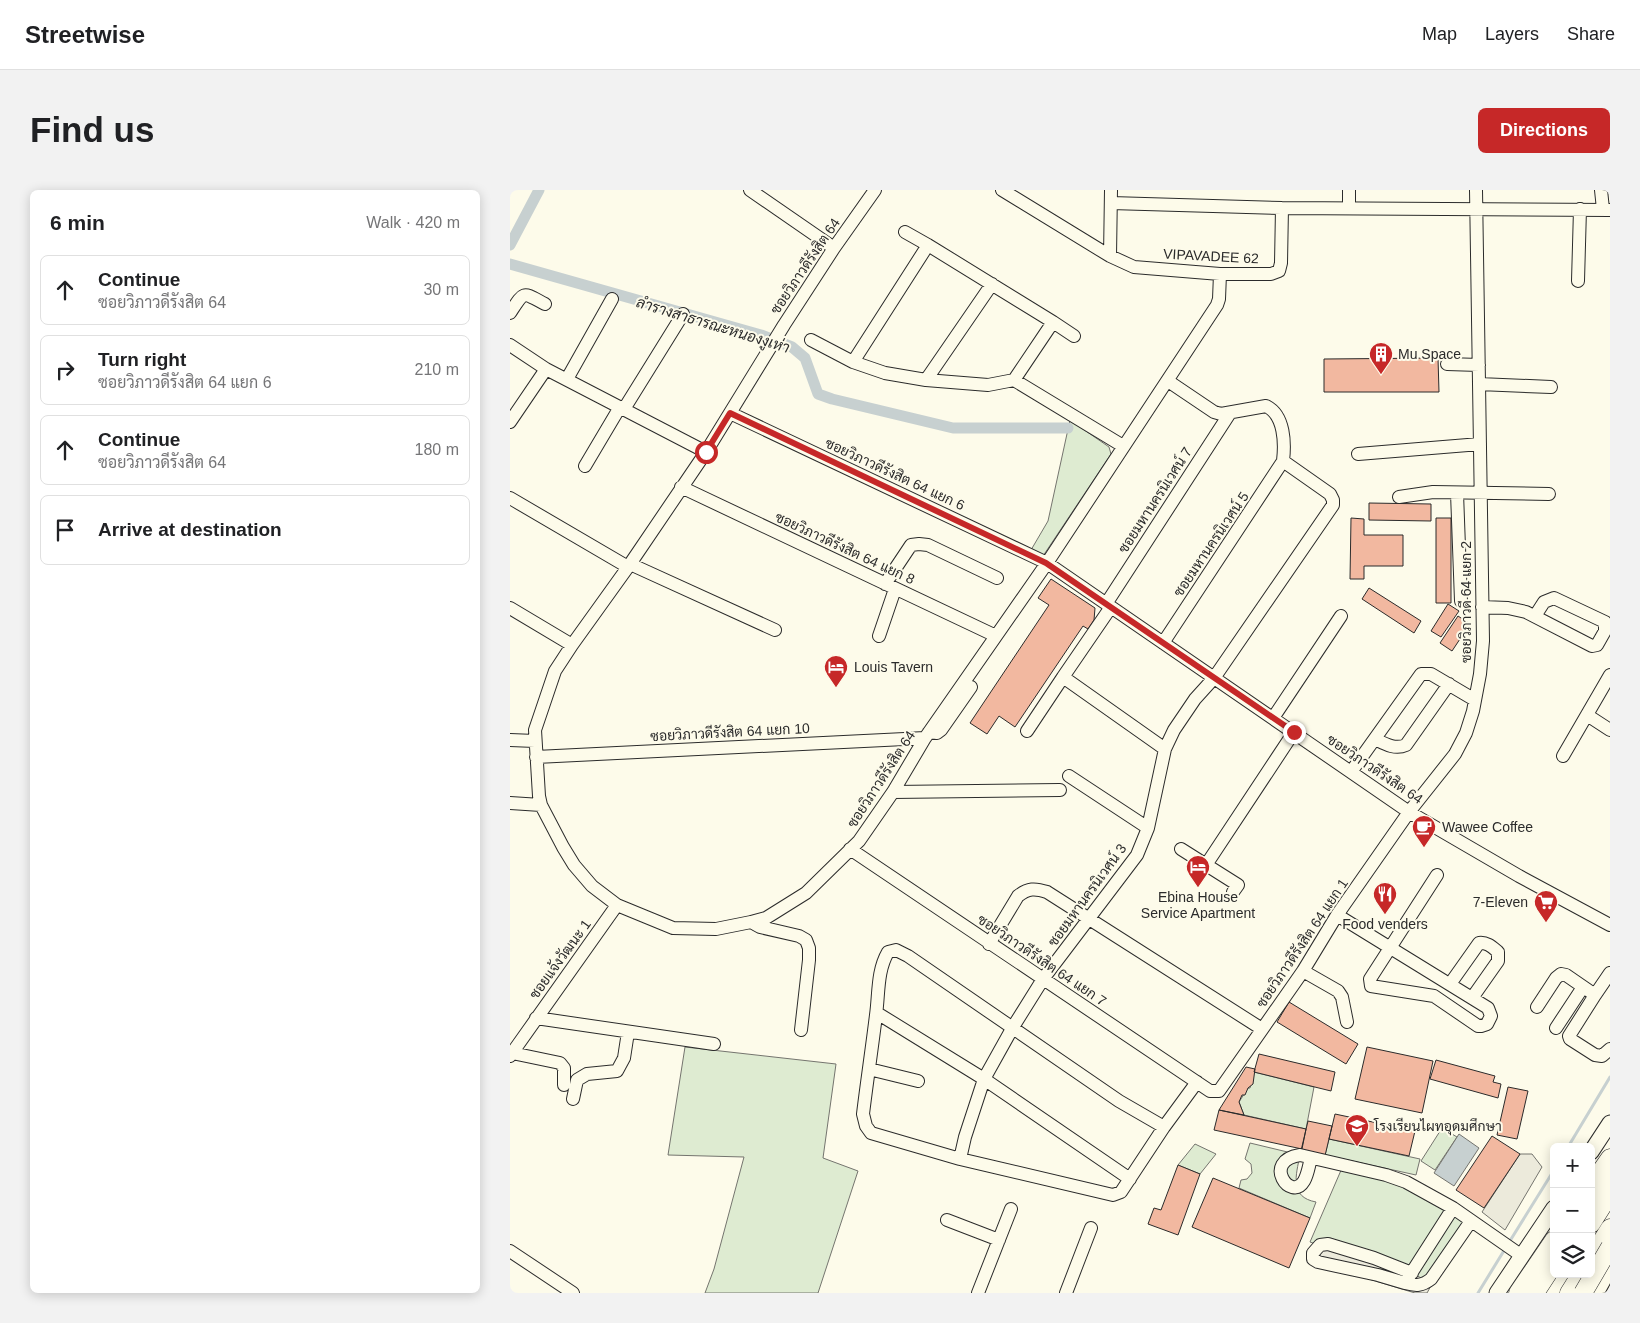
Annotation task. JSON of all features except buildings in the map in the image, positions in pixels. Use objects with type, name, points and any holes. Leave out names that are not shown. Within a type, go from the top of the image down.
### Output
[{"type":"highway","points":[[1595,1179],[1610,1158]]},
{"type":"highway","points":[[1595,1199],[1610,1175]]},
{"type":"highway","points":[[1595,1218],[1610,1194]]},
{"type":"highway","points":[[1595,1252],[1610,1228]]},
{"type":"highway","points":[[1518,1293],[1550,1246]]},
{"type":"highway","points":[[1582,1293],[1610,1248]]},
{"type":"highway","points":[[1535,1293],[1550,1270]]},
{"type":"highway","points":[[1548,1293],[1557,1278]]},
{"type":"highway","points":[[1569,1293],[1578,1278]]},
{"type":"main road","points":[[1595,1146],[1610,1123]]},
{"type":"main road","points":[[1497,1293],[1512,1248],[1550,1212]]},
{"type":"main road","points":[[1596,1293],[1610,1268]]},
{"type":"street","points":[[750,190],[834,248]]},
{"type":"street","name":"ซอยวิภาวดีรังสิต 64","points":[[875,190],[780,330],[706,452],[555,671],[535,730],[539,796],[541,805],[563,847],[574,865],[592,886],[617,905],[673,928],[716,929],[751,922],[766,918],[806,893],[859,841],[893,792],[927,735],[996,636],[1050,565],[1409,812],[1519,876],[1610,925]]},
{"type":"street","name":"VIPAVADEE 62","points":[[1002,190],[1110,256],[1134,267],[1220,274],[1271,274],[1279,271],[1281,263],[1282,208]]},
{"type":"street","points":[[1349,190],[1349,208]]},
{"type":"street","name":"ซอยวิภาวดี 64 แยก 2","points":[[1409,812],[1455,754],[1466,733],[1475,700],[1481,657],[1481,493],[1476,190]]},
{"type":"street","points":[[1110,256],[1111,196],[1282,208],[1607,209],[1601,190]]},
{"type":"street","points":[[1578,281],[1580,209]]},
{"type":"street","points":[[905,232],[1074,336]]},
{"type":"street","points":[[853,362],[928,245]]},
{"type":"street","points":[[927,735],[941,730],[1050,565],[1123,446],[1168,381],[1217,304],[1220,274]]},
{"type":"street","points":[[926,380],[992,284]]},
{"type":"street","points":[[510,313],[524,294],[545,304]]},
{"type":"street","points":[[567,379],[612,299]]},
{"type":"street","points":[[585,466],[683,314]]},
{"type":"street","points":[[1014,380],[1053,322]]},
{"type":"street","points":[[811,340],[853,362],[886,373],[926,380],[988,385],[1014,380],[1123,446]]},
{"type":"street","points":[[510,345],[546,368],[706,452]]},
{"type":"street","points":[[1447,364],[1479,366]]},
{"type":"street","points":[[510,422],[546,368]]},
{"type":"street","points":[[1168,381],[1214,412],[1221,414],[1266,406],[1271,409],[1275,413],[1282,429],[1285,447],[1283,462]]},
{"type":"street","points":[[1479,384],[1551,387]]},
{"type":"street","name":"ซอยมหานครนิเวศน์ 7","points":[[1027,731],[1109,605],[1230,412]]},
{"type":"street","name":"ซอยวิภาวดีรังสิต 64 แยก 6","points":[[730,413],[1050,565]]},
{"type":"street","points":[[1358,454],[1480,444]]},
{"type":"street","name":"ซอยมหานครนิเวศน์ 3","points":[[960,1159],[965,1137],[984,1080],[1013,1027],[1043,979],[1137,855],[1148,828],[1165,749],[1174,730],[1195,699],[1214,678],[1333,505],[1330,494],[1283,462]]},
{"type":"street","name":"ซอยมหานครนิเวศน์ 5","points":[[1163,643],[1283,462]]},
{"type":"street","name":"ซอยวิภาวดีรังสิต 64 แยก 8","points":[[681,487],[996,636]]},
{"type":"street","points":[[1399,497],[1433,492],[1549,494]]},
{"type":"street","points":[[1457,493],[1461,601]]},
{"type":"street","points":[[510,498],[629,566],[775,630]]},
{"type":"street","points":[[879,636],[890,587],[911,545],[928,545],[997,578]]},
{"type":"street","points":[[1482,607],[1508,608],[1526,612],[1592,646],[1597,645],[1605,631],[1605,622],[1554,598],[1544,602],[1535,616]]},
{"type":"street","points":[[510,608],[572,645]]},
{"type":"street","points":[[1273,718],[1340,616]]},
{"type":"street","points":[[1351,772],[1422,674],[1431,674],[1475,700]]},
{"type":"street","points":[[1563,756],[1610,675]]},
{"type":"street","points":[[1063,677],[1165,749]]},
{"type":"street","points":[[1375,739],[1392,747],[1400,748],[1406,745],[1449,684]]},
{"type":"street","points":[[1586,715],[1610,730]]},
{"type":"street","points":[[1206,865],[1294,732]]},
{"type":"street","name":"ซอยวิภาวดีรังสิต 64 แยก 10","points":[[536,757],[927,735]]},
{"type":"street","points":[[510,740],[535,741]]},
{"type":"street","points":[[1069,776],[1148,828]]},
{"type":"street","points":[[893,792],[1060,790]]},
{"type":"street","points":[[510,803],[541,805]]},
{"type":"street","name":"ซอยวิภาวดีรังสิต 64 แยก 1","points":[[1219,1091],[1303,971],[1337,915],[1409,812]]},
{"type":"street","name":"ซอยวิภาวดีรังสิต 64 แยก 7","points":[[850,849],[1210,1091],[1219,1091]]},
{"type":"street","points":[[1182,849],[1238,885],[1234,892]]},
{"type":"street","points":[[1337,915],[1391,947],[1488,1008],[1491,1012],[1487,1024],[1478,1026],[1434,996],[1371,986],[1370,979],[1391,947],[1437,875]]},
{"type":"street","points":[[989,944],[1018,896],[1024,891],[1035,888],[1046,892],[1090,919],[1262,1029]]},
{"type":"street","name":"ซอยแจ้งวัฒนะ 1","points":[[511,1054],[617,905]]},
{"type":"street","points":[[751,922],[760,927],[799,936],[806,940],[809,948],[809,960],[801,1030]]},
{"type":"street","points":[[1450,984],[1479,944],[1484,943],[1490,946],[1498,952],[1498,960],[1472,998]]},
{"type":"street","points":[[1164,1127],[1119,1101],[908,956],[896,950],[888,952],[882,962],[879,979],[877,1013],[863,1114],[866,1126],[871,1133],[960,1159],[1113,1195],[1121,1192],[1164,1127],[1197,1082]]},
{"type":"street","points":[[1303,971],[1338,991],[1342,997],[1347,1022]]},
{"type":"street","points":[[1610,973],[1569,1036],[1570,1039],[1595,1055],[1602,1056],[1610,1050]]},
{"type":"street","points":[[1537,1008],[1556,978],[1561,974],[1566,975],[1595,995]]},
{"type":"street","points":[[1556,1028],[1583,986]]},
{"type":"street","points":[[877,1013],[984,1080],[1130,1179]]},
{"type":"street","points":[[536,1018],[714,1044]]},
{"type":"street","points":[[573,1099],[577,1080],[587,1074],[617,1071],[624,1058],[628,1032]]},
{"type":"street","points":[[511,1054],[560,1063],[564,1068],[564,1085]]},
{"type":"street","points":[[869,1069],[918,1081]]},
{"type":"street","points":[[1311,1158],[1386,1175],[1406,1182],[1453,1208],[1512,1248]]},
{"type":"street","points":[[1408,1278],[1453,1208]]},
{"type":"street","points":[[978,1293],[1011,1209]]},
{"type":"street","points":[[947,1220],[999,1240]]},
{"type":"street","points":[[1408,1278],[1378,1275],[1318,1262],[1313,1259],[1313,1253],[1320,1245],[1328,1244],[1374,1258],[1408,1278],[1418,1286],[1431,1279],[1471,1221]]},
{"type":"street","points":[[1066,1293],[1091,1228]]},
{"type":"street","points":[[510,1251],[573,1293]]},
{"type":"green space","points":[[1070,420],[1109,447],[1111,454],[1043,556],[1031,550],[1048,521]]},
{"type":"green space","points":[[685,1047],[836,1064],[823,1158],[858,1171],[818,1293],[705,1293],[714,1269],[744,1157],[668,1155]]},
{"type":"green space","points":[[1254,1072],[1314,1087],[1306,1129],[1244,1115],[1239,1102],[1248,1088],[1250,1088]]},
{"type":"green space","points":[[1442,1128],[1457,1137],[1435,1170],[1421,1161]]},
{"type":"green space","points":[[1329,1139],[1420,1159],[1416,1175],[1325,1155]]},
{"type":"green space","points":[[1250,1143],[1300,1155],[1296,1184],[1302,1195],[1316,1202],[1310,1218],[1239,1188],[1241,1180],[1247,1179],[1252,1173],[1251,1164],[1245,1159]]},
{"type":"green space","points":[[1195,1144],[1216,1154],[1200,1174],[1178,1165]]},
{"type":"green space","points":[[1342,1168],[1417,1184],[1471,1218],[1432,1284],[1310,1242]]},
{"type":"shaded area","points":[[1459,1134],[1479,1148],[1454,1186],[1434,1173]]},
{"type":"shaded area","points":[[1520,1154],[1532,1154],[1542,1167],[1505,1230],[1482,1212]]},
{"type":"shaded area","points":[[1322,1246],[1405,1269],[1432,1284],[1427,1293],[1415,1293],[1316,1263]]},
{"type":"waterway","points":[[510,245],[539,190]]},
{"type":"waterway","name":"ลำรางสาธารณะหนองงูเห่า","points":[[510,264],[761,335],[792,347],[805,358],[818,394],[832,399],[953,428],[1068,428]]},
{"type":"waterway","points":[[1570,1143],[1610,1077]]},
{"type":"waterway","points":[[1508,1244],[1550,1176]]},
{"type":"waterway","points":[[1478,1293],[1505,1249]]},
{"type":"place","name":"Mu Space","points":[[1381,375]]},
{"type":"place","name":"Louis Tavern","points":[[836,688]]},
{"type":"place","name":"Wawee Coffee","points":[[1424,848]]},
{"type":"place","name":"Ebina House Service Apartment","points":[[1198,888]]},
{"type":"place","name":"Food venders","points":[[1385,915]]},
{"type":"place","name":"7-Eleven","points":[[1546,923]]},
{"type":"place","name":"โรงเรียนไผทอุดมศึกษา","points":[[1357,1147]]},
{"type":"route","points":[[706,452],[730,413],[1046,563],[1294,732]]}]
